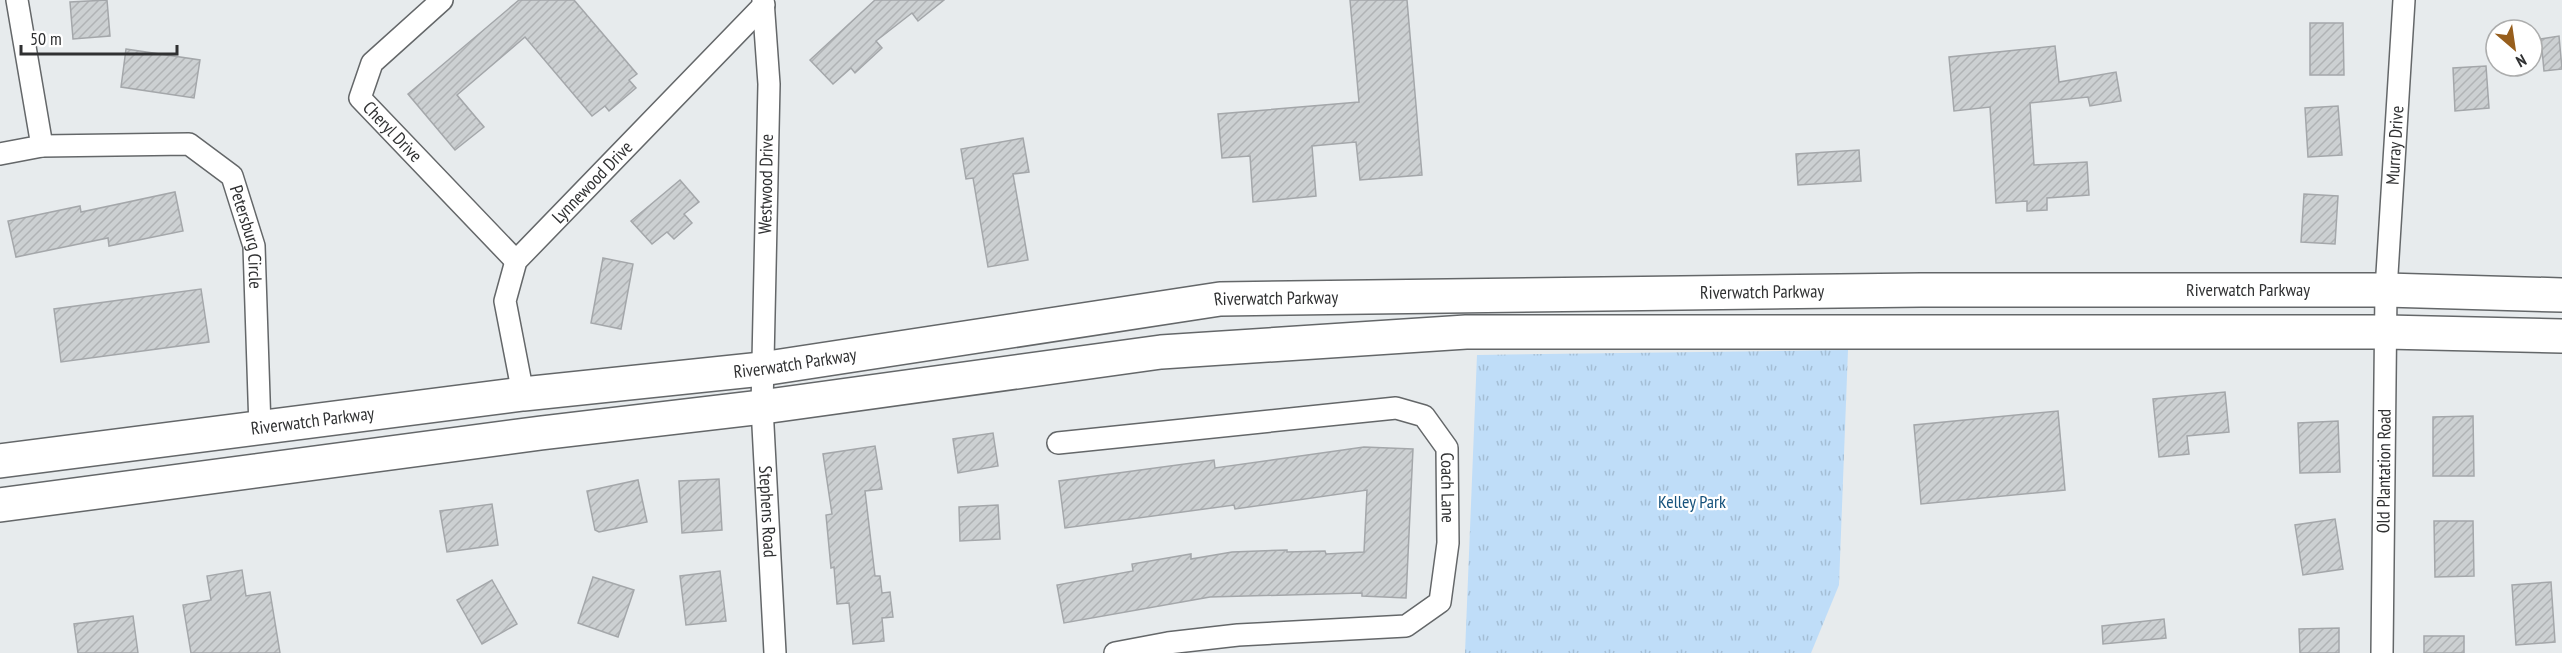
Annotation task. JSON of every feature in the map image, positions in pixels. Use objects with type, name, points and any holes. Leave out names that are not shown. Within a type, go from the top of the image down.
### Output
[{"type":"main road","name":"Riverwatch Parkway","points":[[0,461],[523,394],[762,369],[1220,298],[1921,290],[2386,290],[2562,295]]},
{"type":"main road","points":[[0,505],[541,433],[762,407],[1161,352],[1466,332],[2386,332],[2562,336]]},
{"type":"street","points":[[17,0],[42,146]]},
{"type":"street","name":"Cheryl Drive","points":[[442,0],[372,63],[360,98],[516,261]]},
{"type":"street","name":"Murray Drive","points":[[2386,290],[2404,0]]},
{"type":"street","name":"Lynnewood Drive","points":[[523,394],[505,300],[516,261],[764,3]]},
{"type":"street","name":"Westwood Drive","points":[[762,369],[768,84],[764,3]]},
{"type":"street","name":"Petersburg Circle","points":[[0,154],[42,146],[189,144],[232,176],[254,246],[260,428]]},
{"type":"street","name":"Old Plantation Road","points":[[2382,653],[2386,290]]},
{"type":"street","name":"Stephens Road","points":[[762,369],[775,653]]},
{"type":"street","name":"Coach Lane","points":[[1058,443],[1396,408],[1424,416],[1447,448],[1448,543],[1440,602],[1406,626],[1238,644],[1168,643],[1115,653]]},
{"type":"green space","name":"Kelley Park","points":[[1848,350],[1839,585],[1811,653],[1465,653],[1477,355]]},
{"type":"building","points":[[107,0],[110,36],[73,39],[70,2]]},
{"type":"building","points":[[519,0],[574,0],[637,74],[629,80],[636,88],[609,111],[605,106],[592,116],[525,37],[457,95],[484,127],[455,150],[408,94]]},
{"type":"building","points":[[875,0],[944,0],[918,21],[912,13],[876,41],[882,48],[855,73],[851,68],[833,84],[810,60]]},
{"type":"building","points":[[1350,0],[1407,0],[1422,175],[1360,180],[1356,142],[1312,146],[1316,196],[1253,202],[1250,156],[1222,158],[1218,114],[1359,102]]},
{"type":"building","points":[[2310,23],[2343,23],[2344,75],[2310,75]]},
{"type":"building","points":[[2559,36],[2562,69],[2544,71],[2544,38]]},
{"type":"building","points":[[2055,46],[2059,82],[2116,72],[2121,101],[2090,106],[2088,97],[2030,103],[2034,165],[2087,162],[2089,195],[2047,198],[2047,210],[2027,211],[2027,201],[1996,203],[1990,107],[1954,111],[1949,57]]},
{"type":"building","points":[[126,49],[200,60],[194,98],[121,87]]},
{"type":"building","points":[[2484,66],[2489,108],[2455,111],[2453,68]]},
{"type":"building","points":[[2338,106],[2342,155],[2308,157],[2305,108]]},
{"type":"building","points":[[1023,138],[1029,172],[1013,174],[1028,260],[988,267],[973,178],[966,179],[961,149]]},
{"type":"building","points":[[1859,150],[1861,181],[1798,185],[1796,154]]},
{"type":"building","points":[[680,180],[699,202],[684,214],[692,223],[674,239],[667,232],[652,244],[631,221]]},
{"type":"building","points":[[175,192],[183,231],[109,246],[108,238],[16,257],[8,221],[80,206],[81,212]]},
{"type":"building","points":[[2304,194],[2338,196],[2335,244],[2301,242]]},
{"type":"building","points":[[603,258],[633,264],[621,329],[591,323]]},
{"type":"building","points":[[201,289],[209,342],[61,362],[54,309]]},
{"type":"building","points":[[2225,392],[2229,432],[2187,436],[2189,454],[2159,457],[2153,399]]},
{"type":"building","points":[[2058,411],[2065,490],[1921,504],[1914,425]]},
{"type":"building","points":[[2473,416],[2474,476],[2433,476],[2433,417]]},
{"type":"building","points":[[2338,421],[2340,472],[2300,473],[2298,423]]},
{"type":"building","points":[[993,433],[998,466],[958,473],[953,439]]},
{"type":"building","points":[[875,446],[882,489],[865,491],[875,576],[880,576],[882,593],[890,592],[893,617],[882,618],[884,641],[853,644],[849,603],[837,604],[834,567],[831,568],[826,515],[832,514],[823,454]]},
{"type":"building","points":[[1364,447],[1413,449],[1406,598],[1362,596],[1362,593],[1210,597],[1064,623],[1057,585],[1133,571],[1132,564],[1191,554],[1191,559],[1232,552],[1287,550],[1287,552],[1325,551],[1326,554],[1364,552],[1367,490],[1235,509],[1234,505],[1065,528],[1059,481],[1214,460],[1215,468]]},
{"type":"building","points":[[719,479],[722,530],[682,533],[679,481]]},
{"type":"building","points":[[638,480],[647,522],[599,532],[595,530],[587,491]]},
{"type":"building","points":[[492,504],[498,545],[447,552],[440,511]]},
{"type":"building","points":[[998,505],[1000,539],[960,541],[959,507]]},
{"type":"building","points":[[2335,519],[2343,569],[2303,575],[2295,525]]},
{"type":"building","points":[[2434,521],[2473,521],[2474,576],[2435,577]]},
{"type":"building","points":[[242,570],[246,596],[270,592],[280,653],[191,653],[183,605],[211,600],[207,576]]},
{"type":"building","points":[[720,571],[726,621],[686,625],[680,576]]},
{"type":"building","points":[[593,577],[634,590],[618,637],[578,623]]},
{"type":"building","points":[[492,580],[517,624],[482,644],[457,600]]},
{"type":"building","points":[[2551,582],[2555,642],[2516,645],[2512,585]]},
{"type":"building","points":[[133,616],[138,653],[78,653],[74,624]]},
{"type":"building","points":[[2164,619],[2166,638],[2103,644],[2102,626]]},
{"type":"building","points":[[2339,628],[2339,653],[2300,653],[2299,629]]},
{"type":"building","points":[[2424,636],[2464,636],[2464,653],[2424,653]]}]
